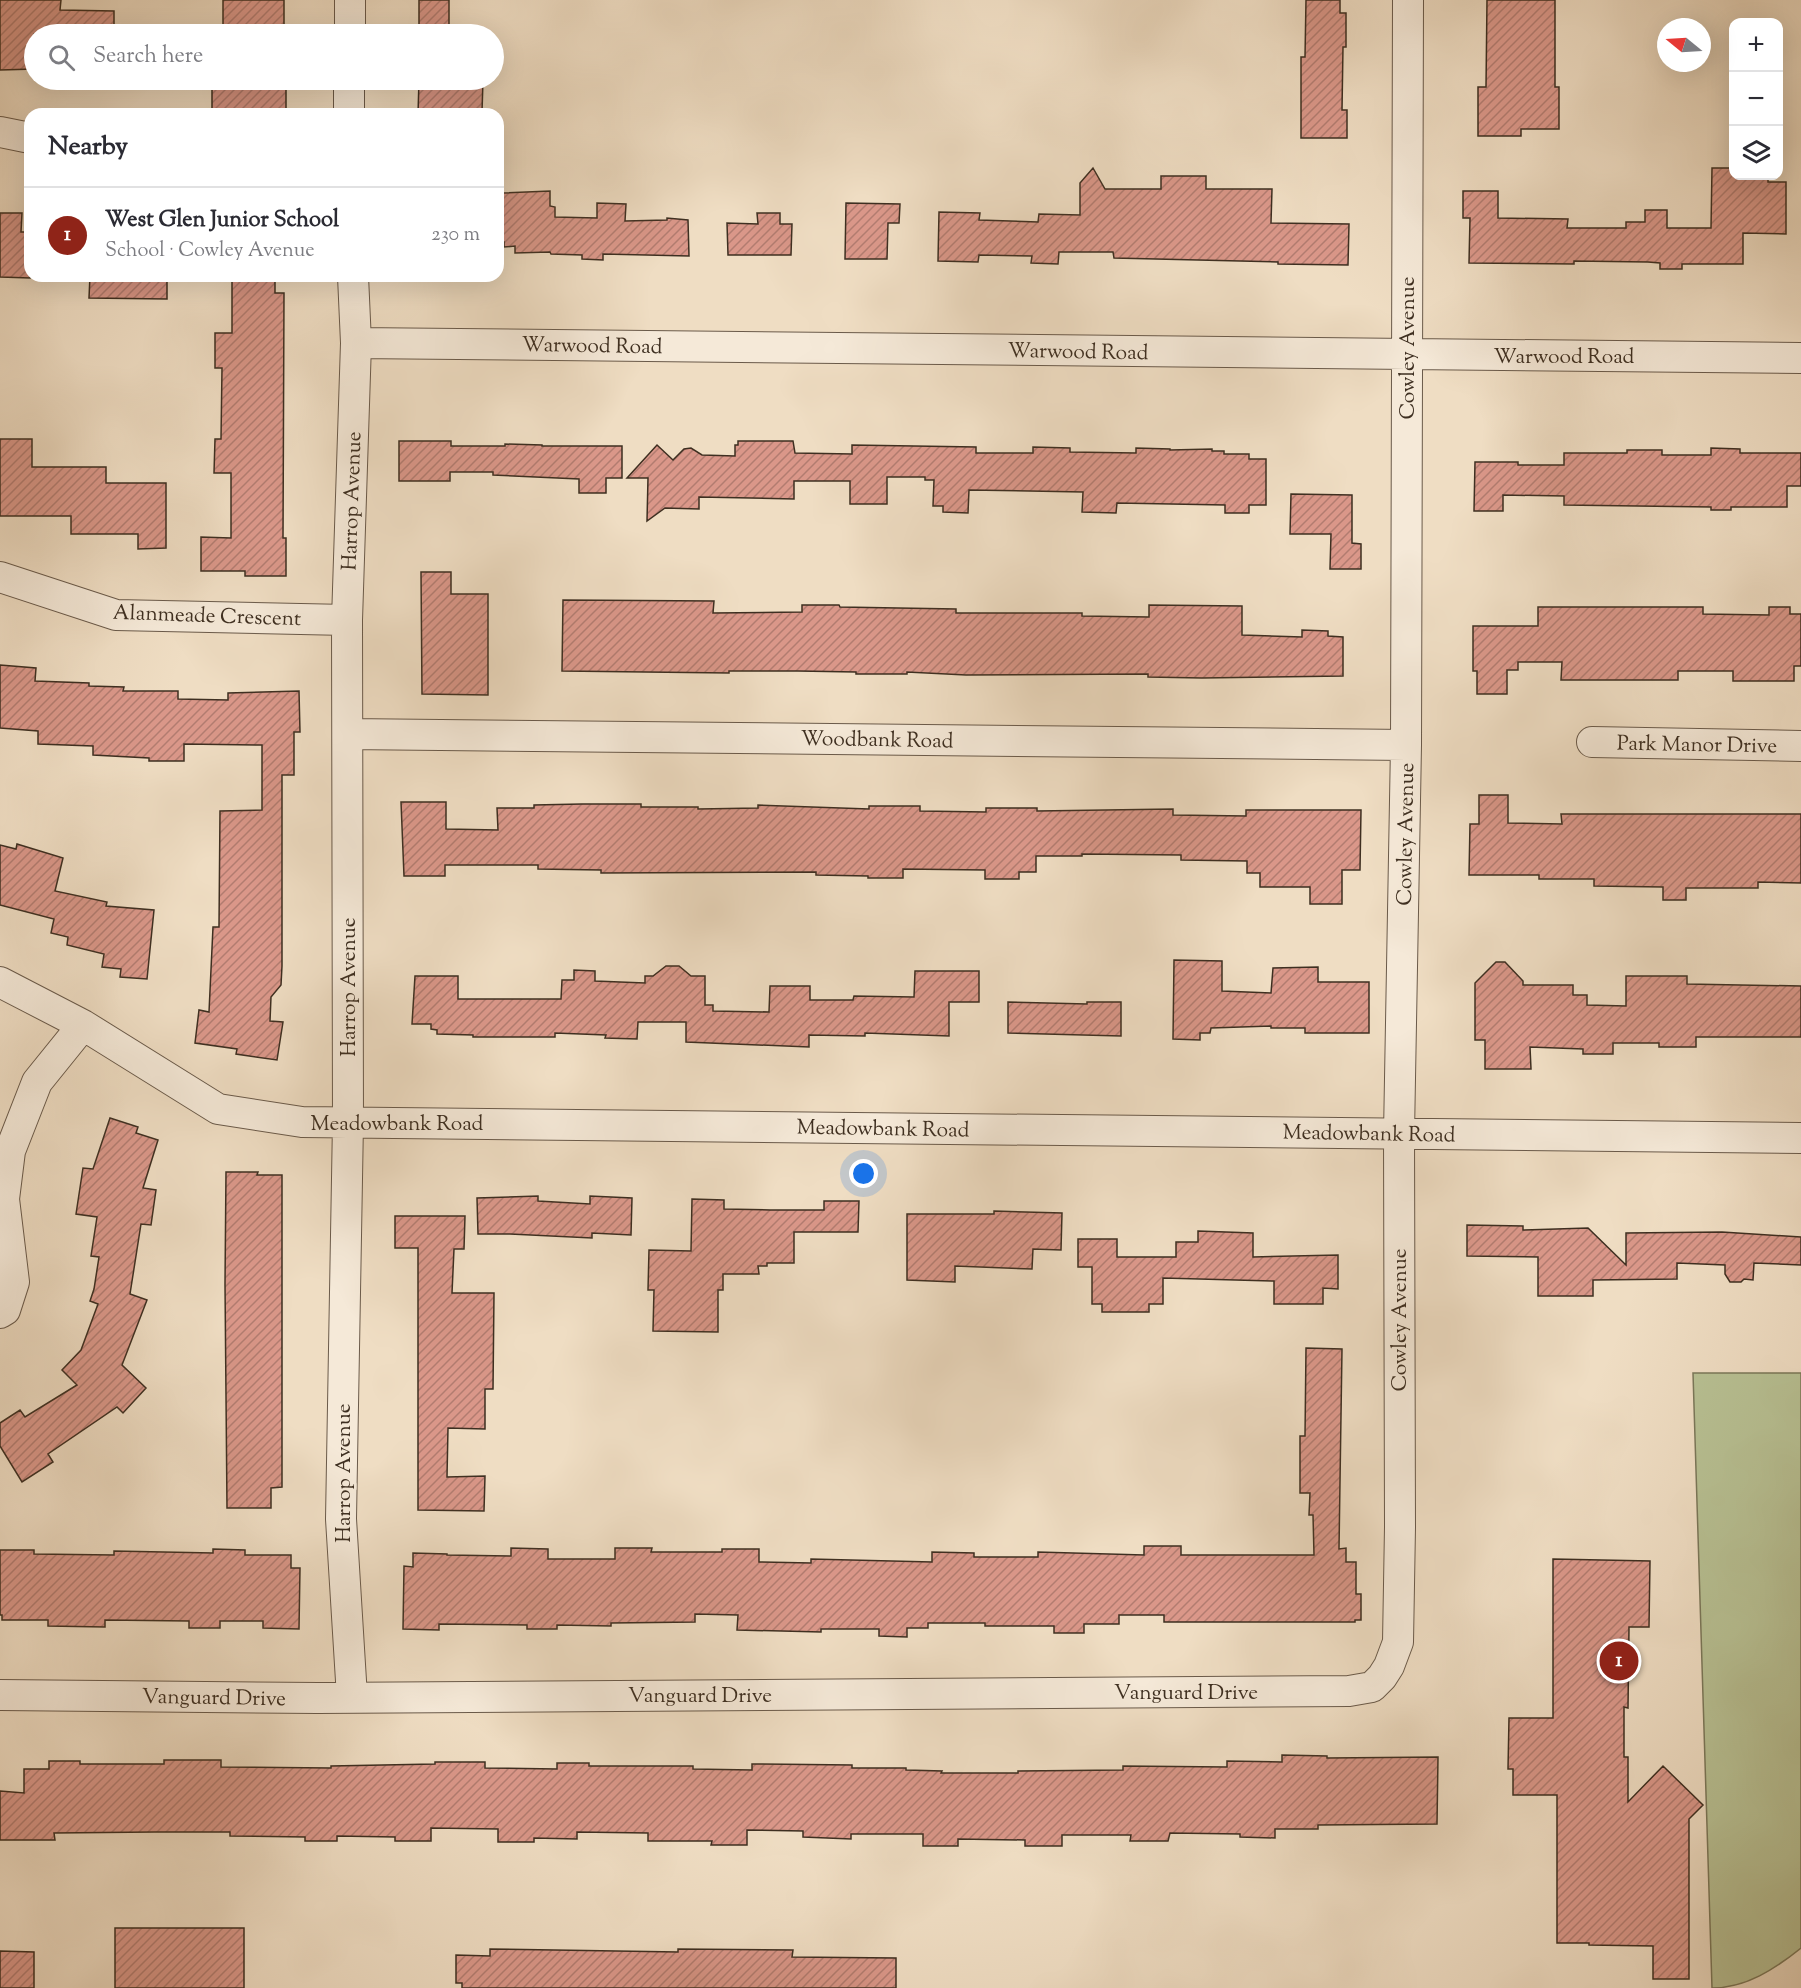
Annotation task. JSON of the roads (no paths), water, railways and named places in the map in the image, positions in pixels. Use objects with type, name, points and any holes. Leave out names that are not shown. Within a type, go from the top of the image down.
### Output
[{"type":"street","points":[[350,0],[350,24]]},
{"type":"street","name":"Cowley Avenue","points":[[1389,1666],[1398,1642],[1399,1134],[1406,745],[1408,0]]},
{"type":"street","points":[[349,90],[349,108]]},
{"type":"street","points":[[0,132],[24,137]]},
{"type":"street","name":"Harrop Avenue","points":[[351,1697],[341,1519],[348,1122],[347,620],[356,343],[353,282]]},
{"type":"street","name":"Warwood Road","points":[[356,343],[1801,358]]},
{"type":"street","name":"Alanmeade Crescent","points":[[0,577],[116,615],[347,620]]},
{"type":"street","name":"Woodbank Road","points":[[348,734],[1406,745]]},
{"type":"street","name":"Park Manor Drive","points":[[1592,742],[1801,746]]},
{"type":"street","name":"Meadowbank Road","points":[[0,982],[83,1025],[218,1109],[302,1122],[1801,1138]]},
{"type":"street","points":[[0,1313],[5,1310],[14,1282],[4,1199],[10,1151],[37,1082],[83,1025]]},
{"type":"street","name":"Vanguard Drive","points":[[0,1695],[351,1697],[1350,1691],[1372,1687],[1389,1666]]},
{"type":"place","name":"West Glen Junior School","points":[[1619,1661]]}]
